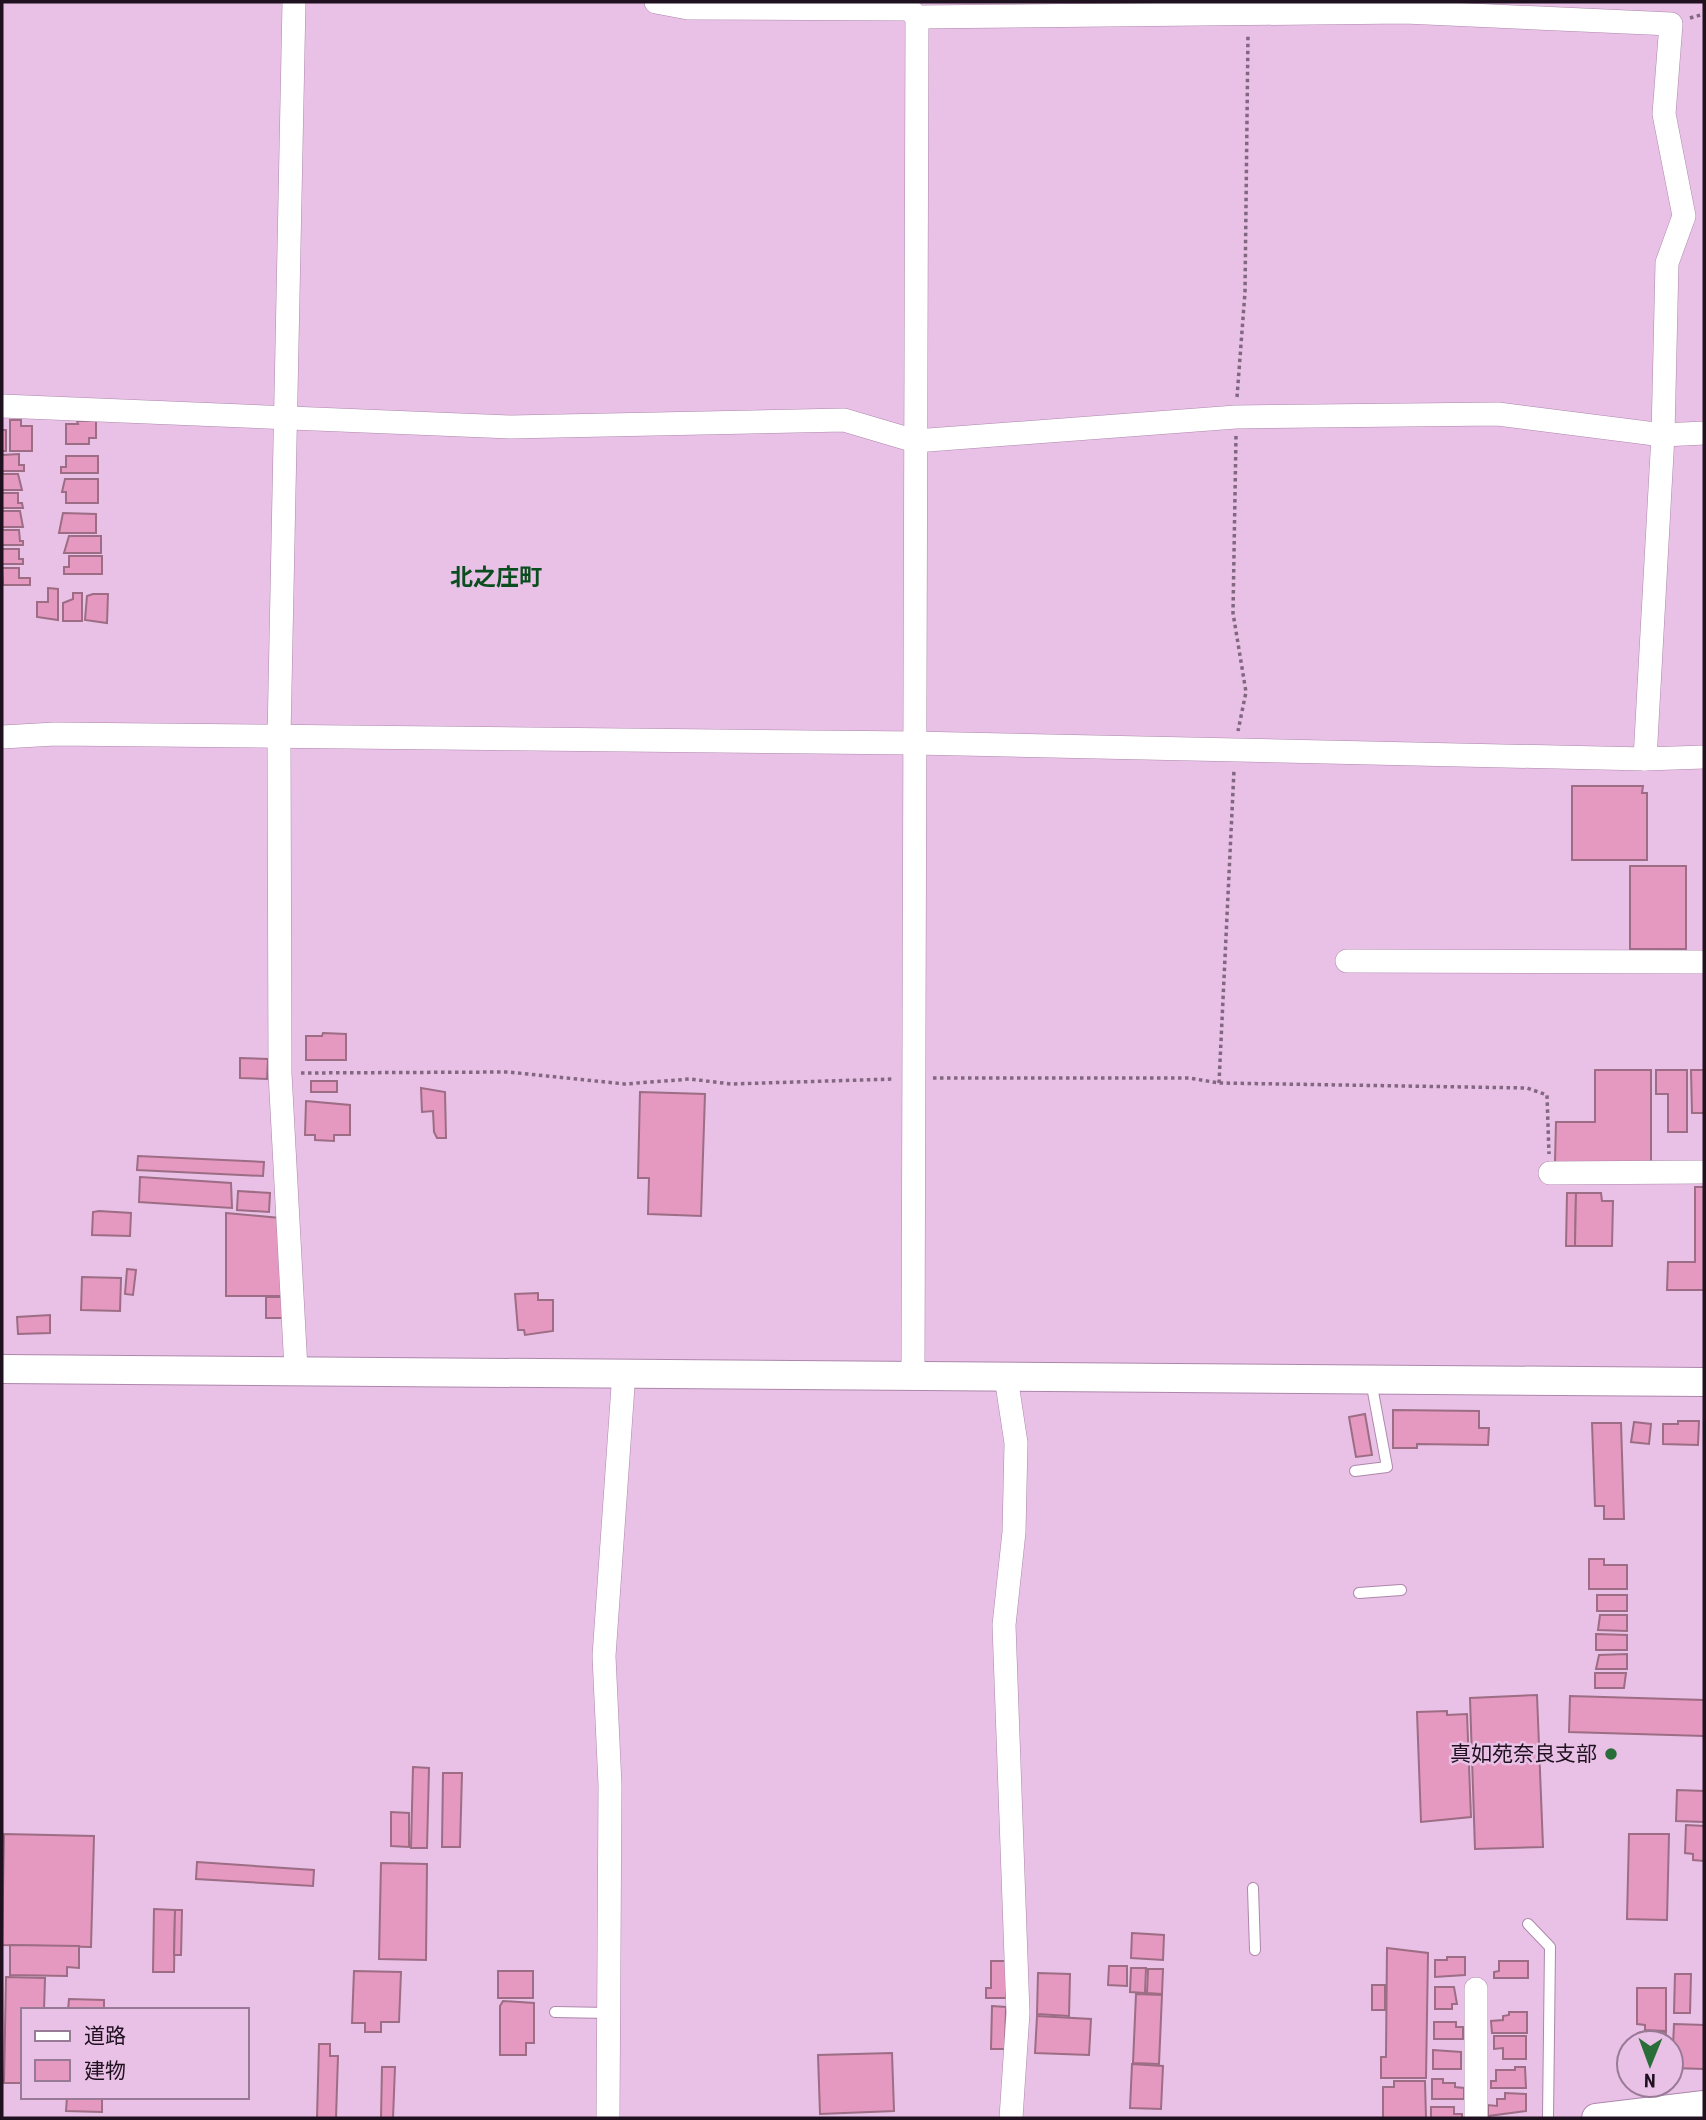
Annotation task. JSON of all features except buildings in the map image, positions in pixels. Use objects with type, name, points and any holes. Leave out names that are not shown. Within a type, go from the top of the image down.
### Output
[{"type":"street","points":[[294,2],[279,737],[280,1073],[296,1370]]},
{"type":"street","points":[[656,2],[688,8],[1248,14],[1527,11],[1671,24],[1664,114],[1684,216],[1667,263],[1662,435],[1645,759]]},
{"type":"street","points":[[912,9],[915,441],[913,1375]]},
{"type":"street","points":[[2,406],[41,405],[286,419],[511,426],[844,421],[915,441],[1236,417],[1498,414],[1662,435],[1704,433]]},
{"type":"street","points":[[2,737],[55,734],[915,743],[1645,759],[1704,757]]},
{"type":"street","points":[[1347,961],[1704,962]]},
{"type":"street","points":[[1550,1173],[1704,1172]]},
{"type":"street","points":[[2,1369],[1704,1382]]},
{"type":"street","points":[[608,2118],[610,1785],[604,1656],[624,1372]]},
{"type":"street","points":[[1006,1377],[1016,1443],[1014,1532],[1004,1625],[1018,2013],[1011,2118]]},
{"type":"street","points":[[1476,1989],[1476,2118]]},
{"type":"street","points":[[1597,2118],[1704,2105]]},
{"type":"lane","points":[[1355,1471],[1387,1467],[1371,1381]]},
{"type":"lane","points":[[1359,1592],[1401,1590]]},
{"type":"lane","points":[[1253,1888],[1255,1950]]},
{"type":"lane","points":[[1528,1924],[1550,1947],[1548,2118]]},
{"type":"lane","points":[[555,2012],[608,2013]]},
{"type":"path","points":[[1219,1083],[1235,748],[1245,692],[1233,613],[1236,417],[1245,292],[1248,14]]},
{"type":"path","points":[[280,1073],[508,1072],[625,1084],[690,1079],[731,1084],[914,1078],[1189,1077],[1219,1083],[1527,1088],[1547,1095],[1550,1173]]},
{"type":"place","name":"真如苑奈良支部","points":[[1611,1754]]},
{"type":"district","name":"北之庄町","points":[[496,577]]}]
